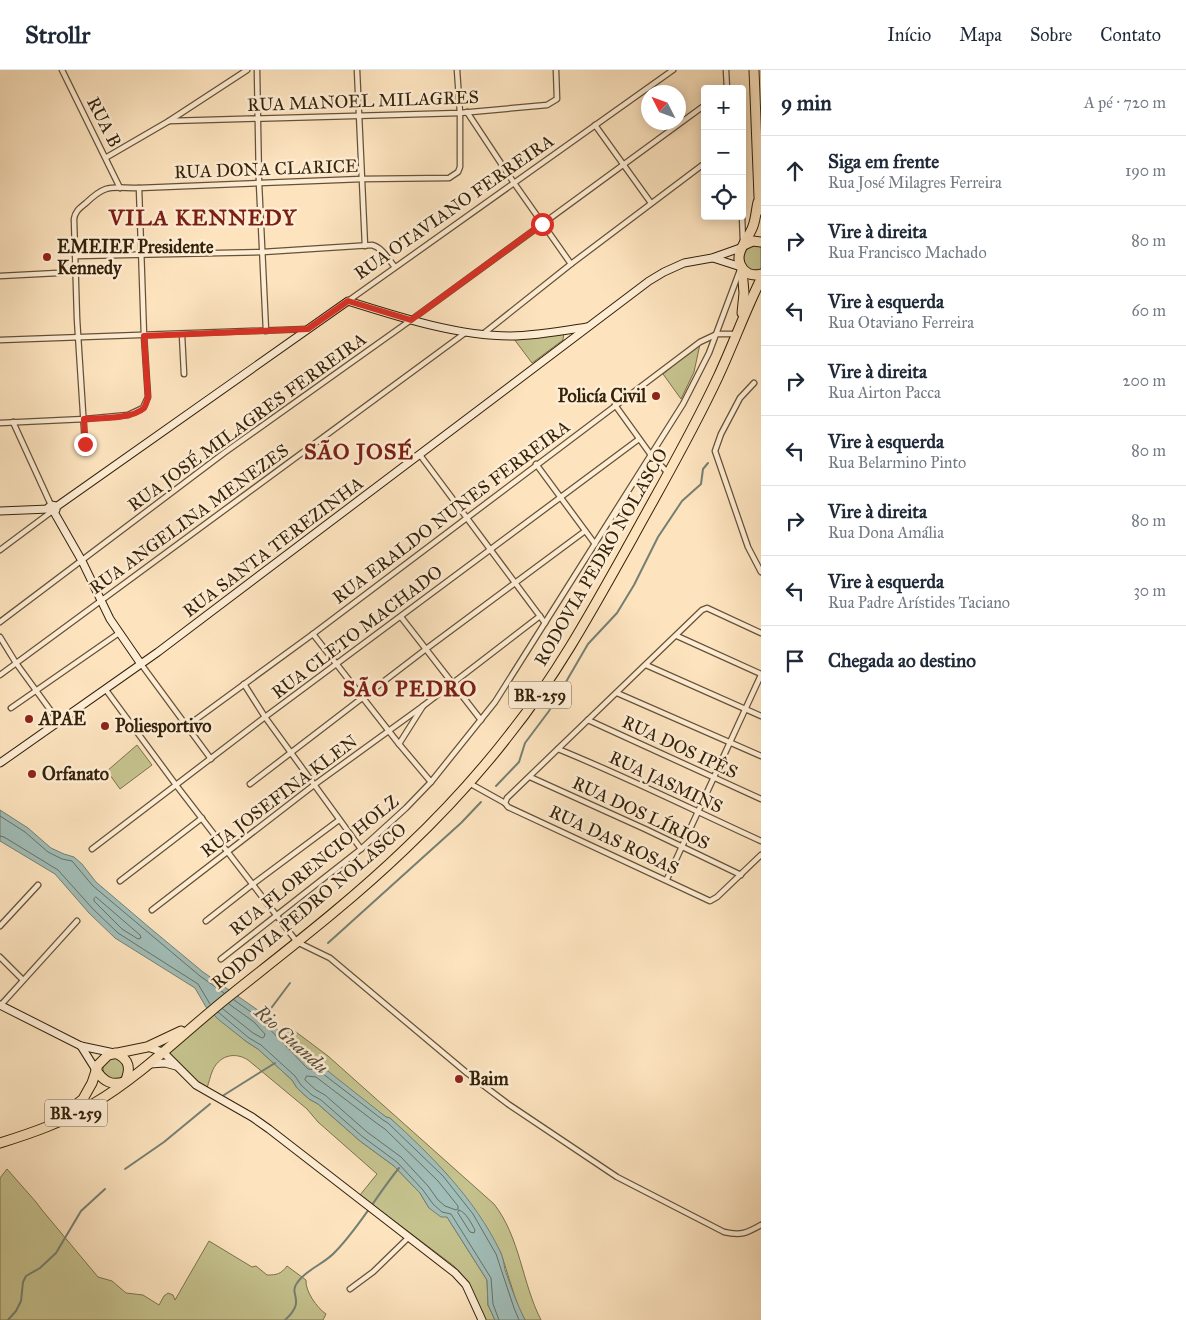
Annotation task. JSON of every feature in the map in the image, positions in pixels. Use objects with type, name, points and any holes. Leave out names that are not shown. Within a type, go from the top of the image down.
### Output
[{"type":"highway","points":[[743,246],[753,228],[758,197],[758,99],[754,70]]},
{"type":"highway","points":[[758,197],[761,210]]},
{"type":"highway","points":[[743,246],[753,241],[761,242]]},
{"type":"highway","name":"RODOVIA PEDRO NOLASCO","points":[[738,331],[744,293],[742,268],[738,257],[743,246]]},
{"type":"highway","points":[[742,268],[750,274],[761,274]]},
{"type":"highway","name":"RODOVIA PEDRO NOLASCO","points":[[0,1143],[64,1120],[92,1105],[147,1065],[196,1022],[297,942],[405,849],[468,783],[509,735],[541,692],[603,591],[668,474],[717,380],[761,279]]},
{"type":"highway","name":"RODOVIA PEDRO NOLASCO","points":[[115,1053],[147,1047],[169,1038],[196,1022]]},
{"type":"highway","points":[[115,1053],[124,1057],[129,1070],[124,1082],[115,1084],[107,1082],[96,1070],[104,1058],[115,1053]]},
{"type":"highway","name":"RODOVIA PEDRO NOLASCO","points":[[23,1135],[68,1111],[76,1104],[87,1092],[96,1070]]},
{"type":"street","name":"RUA B","points":[[62,70],[120,188]]},
{"type":"street","points":[[106,157],[247,70]]},
{"type":"street","points":[[257,70],[258,183],[266,331]]},
{"type":"street","points":[[357,70],[365,246]]},
{"type":"street","points":[[457,70],[460,113]]},
{"type":"street","name":"RUA MANOEL MILAGRES","points":[[168,120],[460,113],[547,106],[557,99],[556,70]]},
{"type":"street","name":"RUA OTAVIANO FERREIRA","points":[[0,550],[52,509],[182,420],[673,70]]},
{"type":"street","points":[[726,70],[727,85]]},
{"type":"street","name":"RUA JOSÉ MILAGRES FERREIRA","points":[[0,622],[224,453],[411,320],[701,108]]},
{"type":"street","points":[[467,112],[571,264]]},
{"type":"street","name":"RUA DONA CLARICE","points":[[76,256],[74,219],[77,211],[102,189],[362,179],[449,178],[458,172],[460,167],[460,113]]},
{"type":"street","points":[[595,125],[651,203]]},
{"type":"street","points":[[483,334],[571,264],[701,166]]},
{"type":"street","points":[[0,423],[128,415],[143,408],[148,397],[138,188]]},
{"type":"street","points":[[742,220],[743,246]]},
{"type":"street","points":[[85,444],[78,338],[76,256],[263,252],[365,246],[378,247],[395,267]]},
{"type":"street","name":"RUA SANTA TEREZINHA","points":[[0,763],[106,690],[420,455],[587,327],[664,272],[684,263],[712,258],[743,246]]},
{"type":"street","points":[[712,258],[742,268]]},
{"type":"street","name":"RUA FLORENCIO HOLZ","points":[[221,959],[361,848],[406,808],[431,782],[495,702],[691,390],[717,334],[742,268]]},
{"type":"street","points":[[0,276],[77,272]]},
{"type":"street","points":[[348,301],[411,320],[483,334],[511,336],[587,327]]},
{"type":"street","points":[[0,340],[308,329]]},
{"type":"street","points":[[568,330],[569,342]]},
{"type":"street","name":"RUA ERALDO NUNES FERREIRA","points":[[188,726],[700,342],[717,334],[738,331]]},
{"type":"street","name":"RUA ANGELINA MENEZES","points":[[0,675],[466,332]]},
{"type":"street","points":[[182,334],[184,374]]},
{"type":"street","points":[[754,383],[740,398],[721,434],[715,452],[748,547],[761,572]]},
{"type":"street","points":[[615,405],[651,455],[668,474]]},
{"type":"street","points":[[13,422],[52,509],[82,561],[119,633],[211,759]]},
{"type":"street","name":"RUA CLETO MACHADO","points":[[92,849],[337,663],[639,439]]},
{"type":"street","points":[[420,455],[545,623]]},
{"type":"street","points":[[536,464],[595,544]]},
{"type":"street","points":[[0,510],[52,509]]},
{"type":"street","points":[[250,784],[426,649],[585,531]]},
{"type":"street","points":[[505,803],[507,798],[700,612],[707,608],[761,633]]},
{"type":"street","points":[[401,616],[481,720]]},
{"type":"street","name":"RUA JOSEFINA KLEN","points":[[152,910],[314,785],[423,706],[540,616]]},
{"type":"street","points":[[11,708],[119,633]]},
{"type":"street","points":[[313,634],[431,782]]},
{"type":"street","points":[[667,880],[761,675],[676,636]]},
{"type":"street","points":[[0,637],[16,663],[59,722]]},
{"type":"street","points":[[646,665],[761,716]]},
{"type":"street","points":[[244,684],[265,717],[361,848]]},
{"type":"street","points":[[106,690],[176,785],[297,942],[330,958],[494,1095],[617,1177],[724,1232],[736,1235],[747,1233],[761,1225]]},
{"type":"street","points":[[617,693],[761,756]]},
{"type":"street","points":[[399,744],[423,706]]},
{"type":"street","name":"RUA DOS IPÊS","points":[[588,720],[761,799]]},
{"type":"street","name":"RUA JASMINS","points":[[558,749],[626,777],[698,813],[761,841]]},
{"type":"street","name":"RUA DOS LÍRIOS","points":[[530,777],[741,875]]},
{"type":"street","name":"RUA DAS ROSAS","points":[[468,783],[505,803],[508,807],[712,901],[741,875]]},
{"type":"street","points":[[120,881],[202,818]]},
{"type":"street","points":[[206,921],[252,884],[339,820]]},
{"type":"street","points":[[741,875],[761,855]]},
{"type":"street","points":[[0,926],[38,885]]},
{"type":"street","points":[[77,921],[0,1006],[81,1046],[115,1053]]},
{"type":"street","points":[[0,958],[23,980]]},
{"type":"street","points":[[81,1046],[96,1070]]},
{"type":"street","points":[[147,1047],[163,1052],[190,1080],[269,1129],[462,1279],[482,1320]]},
{"type":"street","points":[[147,1065],[165,1063],[182,1070]]},
{"type":"street","points":[[350,1288],[374,1272],[409,1238]]},
{"type":"shaded area","points":[[752,245],[761,245],[761,271],[750,269],[745,262],[745,253]]},
{"type":"shaded area","points":[[564,332],[563,340],[532,363],[514,339]]},
{"type":"shaded area","points":[[700,344],[694,372],[681,399],[663,374]]},
{"type":"shaded area","points":[[137,745],[152,765],[120,789],[107,771]]},
{"type":"shaded area","points":[[212,1013],[258,1049],[292,1080],[297,1088],[309,1099],[318,1104],[360,1141],[394,1166],[420,1193],[429,1208],[447,1217],[487,1280],[488,1305],[495,1320],[484,1320],[467,1281],[454,1266],[360,1195],[377,1174],[318,1122],[307,1109],[248,1060],[237,1056],[222,1059],[211,1074],[207,1088],[166,1052]]},
{"type":"shaded area","points":[[288,1026],[328,1056],[494,1204],[510,1231],[529,1291],[541,1320],[525,1320],[518,1307],[501,1253],[446,1173],[390,1118],[311,1065],[281,1035]]},
{"type":"shaded area","points":[[114,1058],[122,1061],[125,1069],[122,1077],[114,1080],[106,1077],[103,1069],[106,1061]]},
{"type":"shaded area","points":[[7,1169],[98,1277],[112,1281],[126,1293],[143,1295],[159,1305],[168,1293],[173,1295],[175,1300],[209,1241],[252,1267],[256,1266],[267,1275],[278,1274],[287,1266],[306,1280],[307,1289],[312,1299],[326,1314],[323,1320],[0,1320],[0,1178]]},
{"type":"water","points":[[0,810],[28,828],[51,848],[74,857],[96,882],[203,972],[262,1013],[311,1065],[319,1064],[386,1117],[390,1118],[437,1163],[465,1196],[490,1232],[501,1253],[505,1270],[525,1320],[495,1320],[488,1305],[487,1280],[447,1217],[441,1217],[429,1208],[420,1193],[394,1166],[360,1141],[318,1104],[309,1099],[297,1088],[292,1080],[258,1049],[219,1020],[206,1007],[195,988],[115,938],[89,913],[55,874],[0,841]]},
{"type":"waterway","points":[[496,786],[519,762],[525,743],[549,711],[588,644],[617,613],[634,585],[658,537],[682,501],[701,484],[703,469],[708,463]]},
{"type":"waterway","points":[[328,943],[461,823],[481,802]]},
{"type":"waterway","name":"Rio Guandu","points":[[263,1019],[290,983]]},
{"type":"waterway","points":[[224,1095],[275,1063]]},
{"type":"waterway","points":[[125,1169],[164,1142],[210,1104]]},
{"type":"waterway","points":[[285,1320],[295,1307],[296,1298],[294,1291],[297,1283],[305,1274],[332,1256],[361,1221],[399,1168]]},
{"type":"waterway","points":[[8,1320],[16,1311],[21,1301],[23,1282],[26,1276],[40,1268],[56,1253],[81,1211],[105,1189]]},
{"type":"place","name":"EMEIEF Presidente Kennedy","points":[[47,257]]},
{"type":"place","name":"Policía Civil","points":[[656,396]]},
{"type":"place","name":"APAE","points":[[29,719]]},
{"type":"place","name":"Poliesportivo","points":[[105,726]]},
{"type":"place","name":"Orfanato","points":[[32,774]]},
{"type":"place","name":"Baim","points":[[459,1079]]},
{"type":"district","name":"VILA KENNEDY","points":[[203,217]]},
{"type":"district","name":"SÃO JOSÉ","points":[[359,451]]},
{"type":"district","name":"SÃO PEDRO","points":[[410,688]]},
{"type":"route","points":[[85,444],[84,419],[128,415],[138,412],[147,403],[144,336],[308,329],[348,301],[411,320],[542,224]]}]
